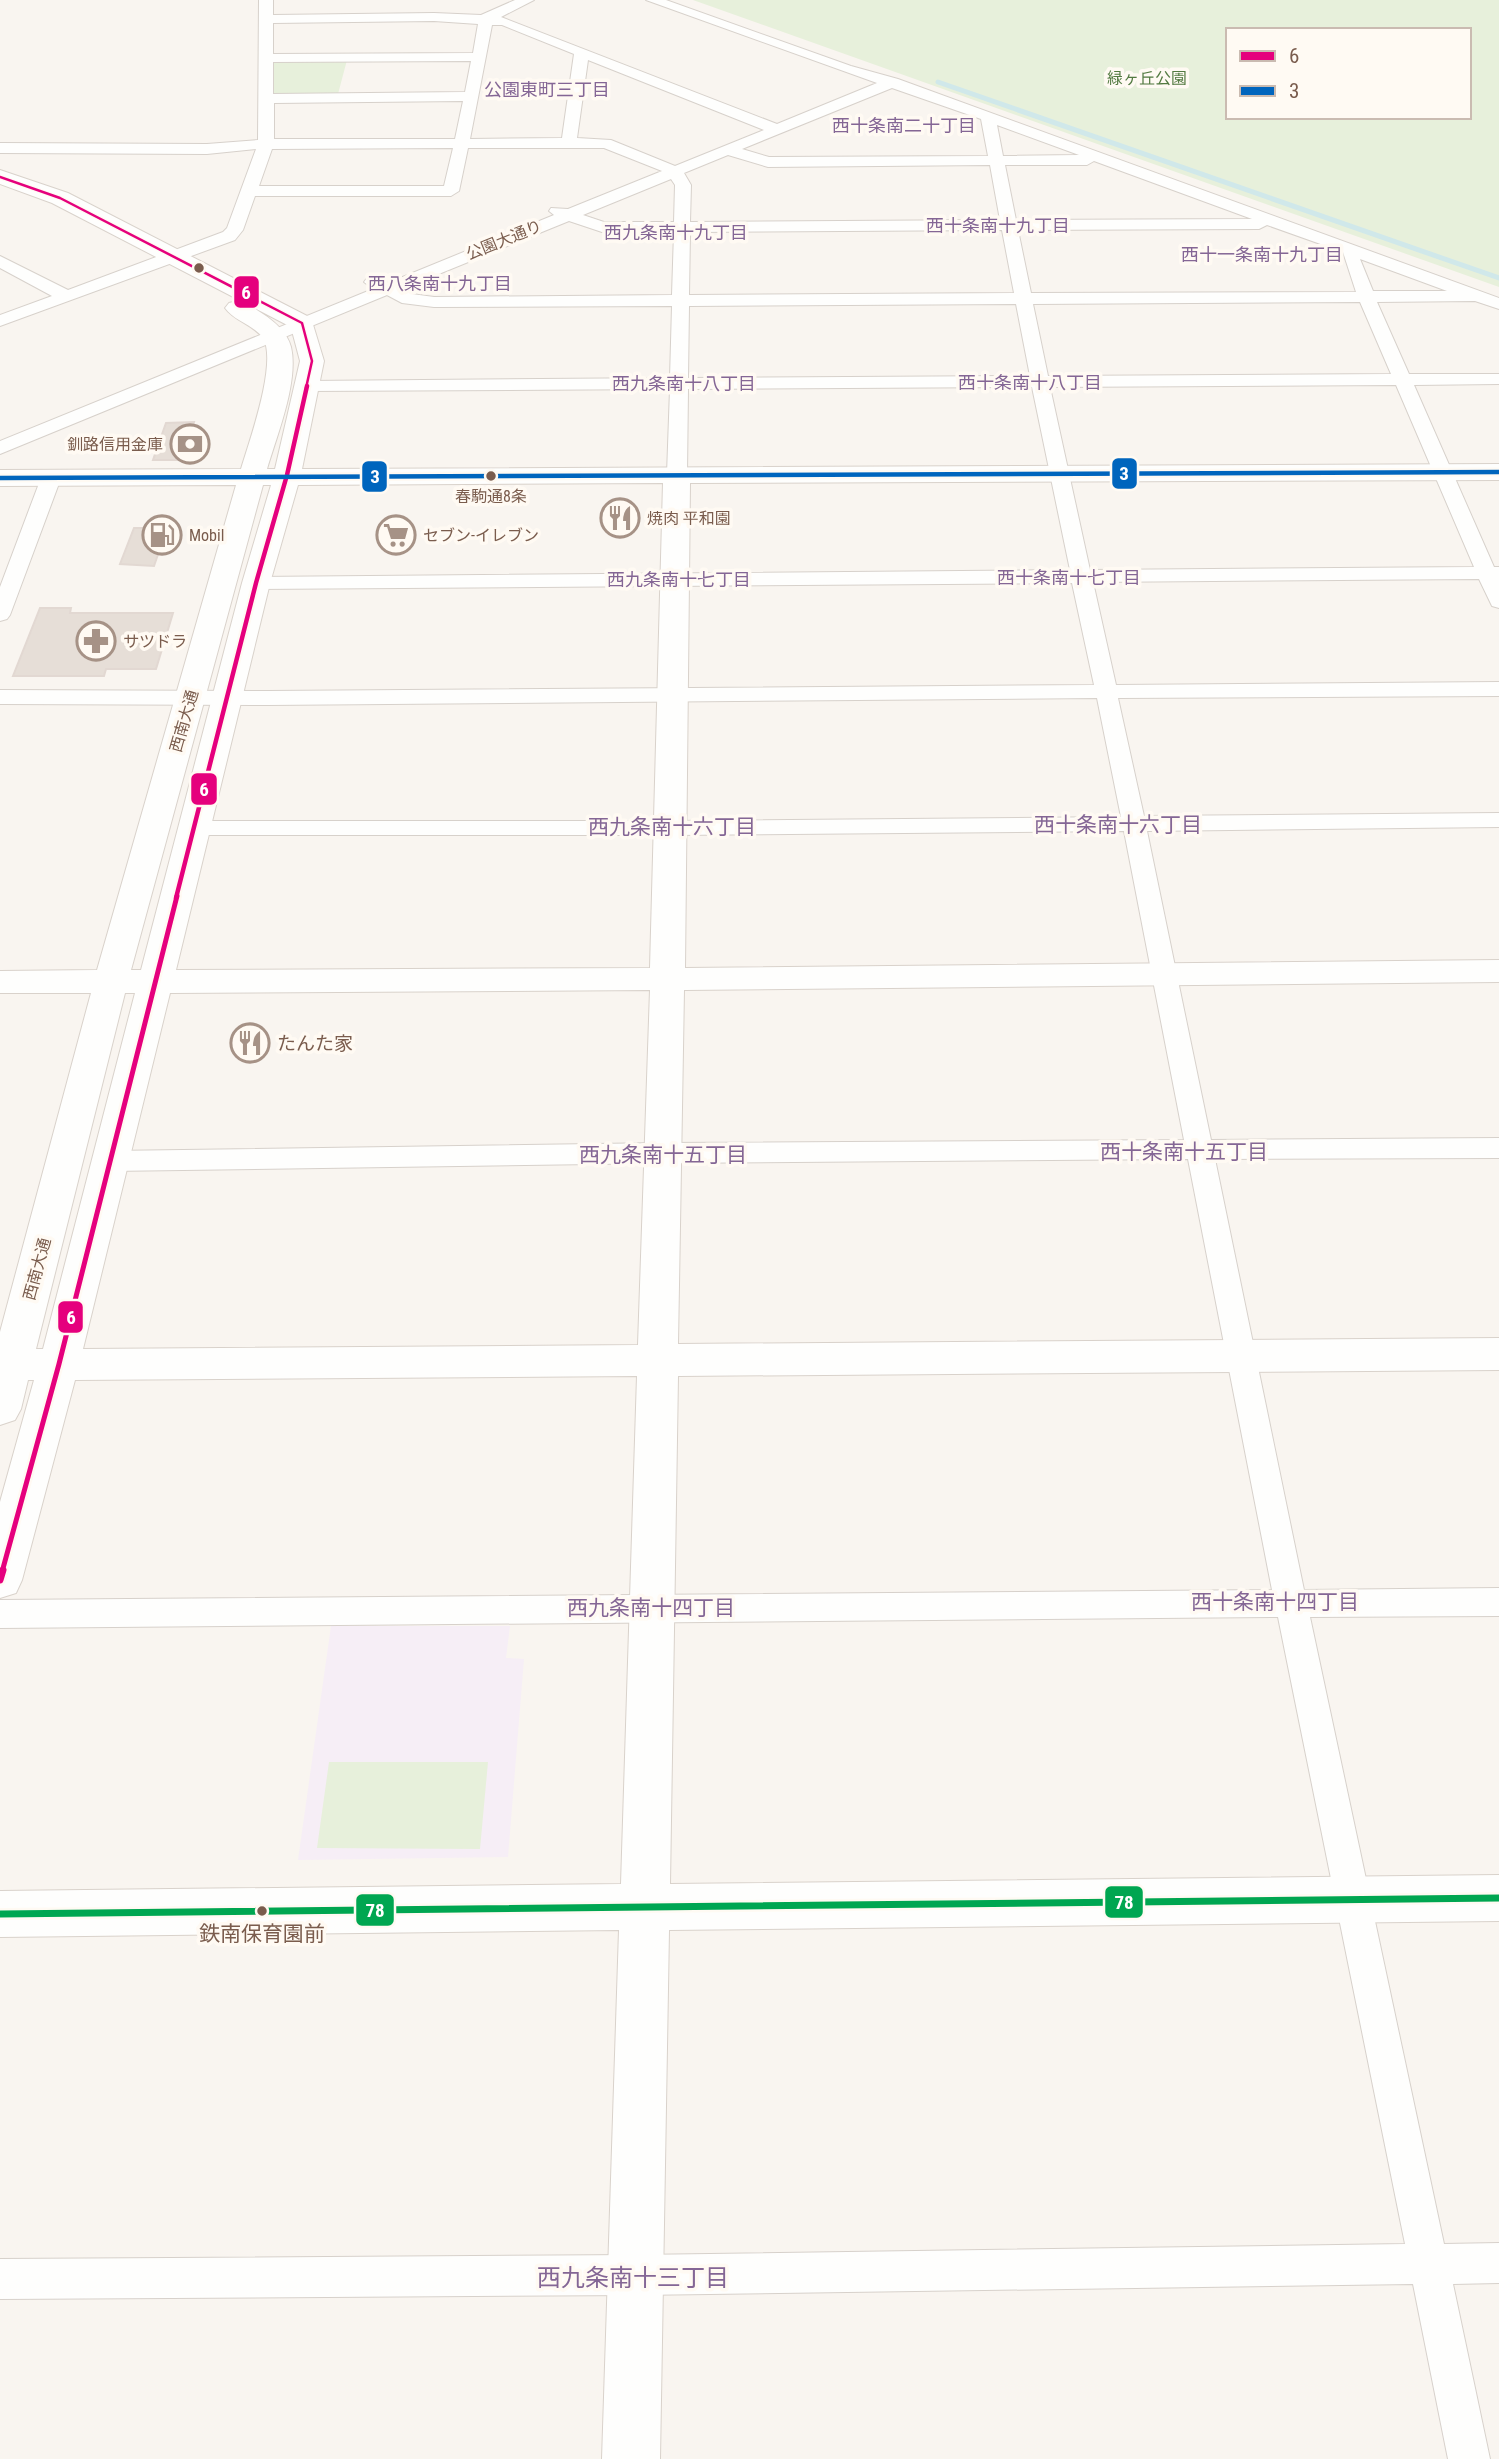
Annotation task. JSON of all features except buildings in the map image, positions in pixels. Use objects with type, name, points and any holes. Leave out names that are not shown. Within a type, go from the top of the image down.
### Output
[{"type":"street","points":[[0,321],[229,236],[235,230],[266,144],[266,0]]},
{"type":"street","points":[[354,18],[355,0]]},
{"type":"street","points":[[435,18],[439,0]]},
{"type":"street","points":[[486,18],[527,0]]},
{"type":"street","points":[[653,0],[988,117],[1499,304]]},
{"type":"street","points":[[265,19],[486,18],[504,21],[769,126]]},
{"type":"street","points":[[249,191],[450,191],[472,96],[486,18]]},
{"type":"street","points":[[569,143],[582,51]]},
{"type":"street","points":[[265,58],[478,57]]},
{"type":"street","name":"公園大通り","points":[[0,448],[282,325],[885,80]]},
{"type":"street","points":[[266,99],[472,96]]},
{"type":"street","points":[[988,117],[1040,382],[1134,823],[1162,974],[1291,1604],[1469,2459]]},
{"type":"street","name":"公園大通り","points":[[668,168],[728,150],[769,126]]},
{"type":"street","points":[[0,148],[207,149],[266,144],[606,143],[668,168],[683,185],[638,2275],[631,2459]]},
{"type":"street","points":[[728,150],[768,162],[1105,160]]},
{"type":"street","points":[[0,177],[61,198],[164,259],[239,309],[282,325]]},
{"type":"street","points":[[0,191],[164,259]]},
{"type":"street","points":[[558,212],[602,227],[1279,224]]},
{"type":"street","points":[[1351,249],[1350,257],[1405,380],[1442,472],[1493,573],[1499,602]]},
{"type":"street","points":[[0,261],[66,296]]},
{"type":"street","points":[[379,285],[408,299],[435,302],[1477,296]]},
{"type":"street","name":"公園大通り","points":[[0,433],[282,325]]},
{"type":"street","name":"西南大通","points":[[0,1580],[60,1364],[193,828],[229,698],[256,583],[287,475],[307,386],[312,361],[282,325]]},
{"type":"street","name":"西南大通","points":[[0,1409],[6,1364],[278,387],[282,325]]},
{"type":"street","points":[[307,386],[1499,379]]},
{"type":"street","points":[[0,478],[1499,472]]},
{"type":"street","points":[[0,615],[51,478]]},
{"type":"street","points":[[256,583],[676,577],[1493,573]]},
{"type":"street","points":[[0,697],[229,698],[1499,689]]},
{"type":"street","points":[[193,828],[671,828],[1499,820]]},
{"type":"street","points":[[0,982],[1499,971]]},
{"type":"street","points":[[110,1161],[663,1153],[1499,1148]]},
{"type":"street","points":[[6,1364],[1499,1354]]},
{"type":"street","points":[[0,1614],[1499,1602]]},
{"type":"street","points":[[0,1914],[1499,1898]]},
{"type":"street","points":[[0,2279],[638,2275],[1499,2263]]},
{"type":"shaded area","points":[[331,1626],[510,1626],[506,1658],[524,1659],[508,1857],[298,1860]]},
{"type":"green space","name":"緑ヶ丘公園","points":[[693,0],[1499,0],[1499,287]]},
{"type":"green space","points":[[347,60],[338,94],[273,95],[272,61]]},
{"type":"green space","points":[[329,1762],[488,1762],[480,1849],[317,1848]]},
{"type":"waterway","points":[[938,82],[1499,278]]},
{"type":"transit line","name":"6","points":[[0,177],[60,198],[302,323],[312,361],[287,475],[256,583],[59,1364],[0,1580]]},
{"type":"transit line","name":"3","points":[[0,478],[1499,472]]},
{"type":"transit line","name":"78","points":[[0,1914],[1499,1898]]},
{"type":"place","name":"釧路信用金庫","points":[[190,444]]},
{"type":"place","name":"春駒通8条","points":[[491,476]]},
{"type":"place","name":"焼肉 平和園","points":[[620,518]]},
{"type":"place","name":"Mobil","points":[[162,535]]},
{"type":"place","name":"セブン-イレブン","points":[[396,535]]},
{"type":"place","name":"サツドラ","points":[[96,641]]},
{"type":"place","name":"たんた家","points":[[250,1043]]},
{"type":"place","name":"鉄南保育園前","points":[[262,1911]]},
{"type":"district","name":"公園東町三丁目","points":[[547,89]]},
{"type":"district","name":"西十条南二十丁目","points":[[904,125]]},
{"type":"district","name":"西十条南十九丁目","points":[[998,225]]},
{"type":"district","name":"西九条南十九丁目","points":[[676,232]]},
{"type":"district","name":"西十一条南十九丁目","points":[[1262,254]]},
{"type":"district","name":"西八条南十九丁目","points":[[440,283]]},
{"type":"district","name":"西十条南十八丁目","points":[[1030,382]]},
{"type":"district","name":"西九条南十八丁目","points":[[684,383]]},
{"type":"district","name":"西十条南十七丁目","points":[[1069,577]]},
{"type":"district","name":"西九条南十七丁目","points":[[679,579]]},
{"type":"district","name":"西十条南十六丁目","points":[[1118,825]]},
{"type":"district","name":"西九条南十六丁目","points":[[672,827]]},
{"type":"district","name":"西十条南十五丁目","points":[[1184,1152]]},
{"type":"district","name":"西九条南十五丁目","points":[[663,1155]]},
{"type":"district","name":"西十条南十四丁目","points":[[1275,1602]]},
{"type":"district","name":"西九条南十四丁目","points":[[651,1608]]},
{"type":"district","name":"西九条南十三丁目","points":[[633,2278]]}]
